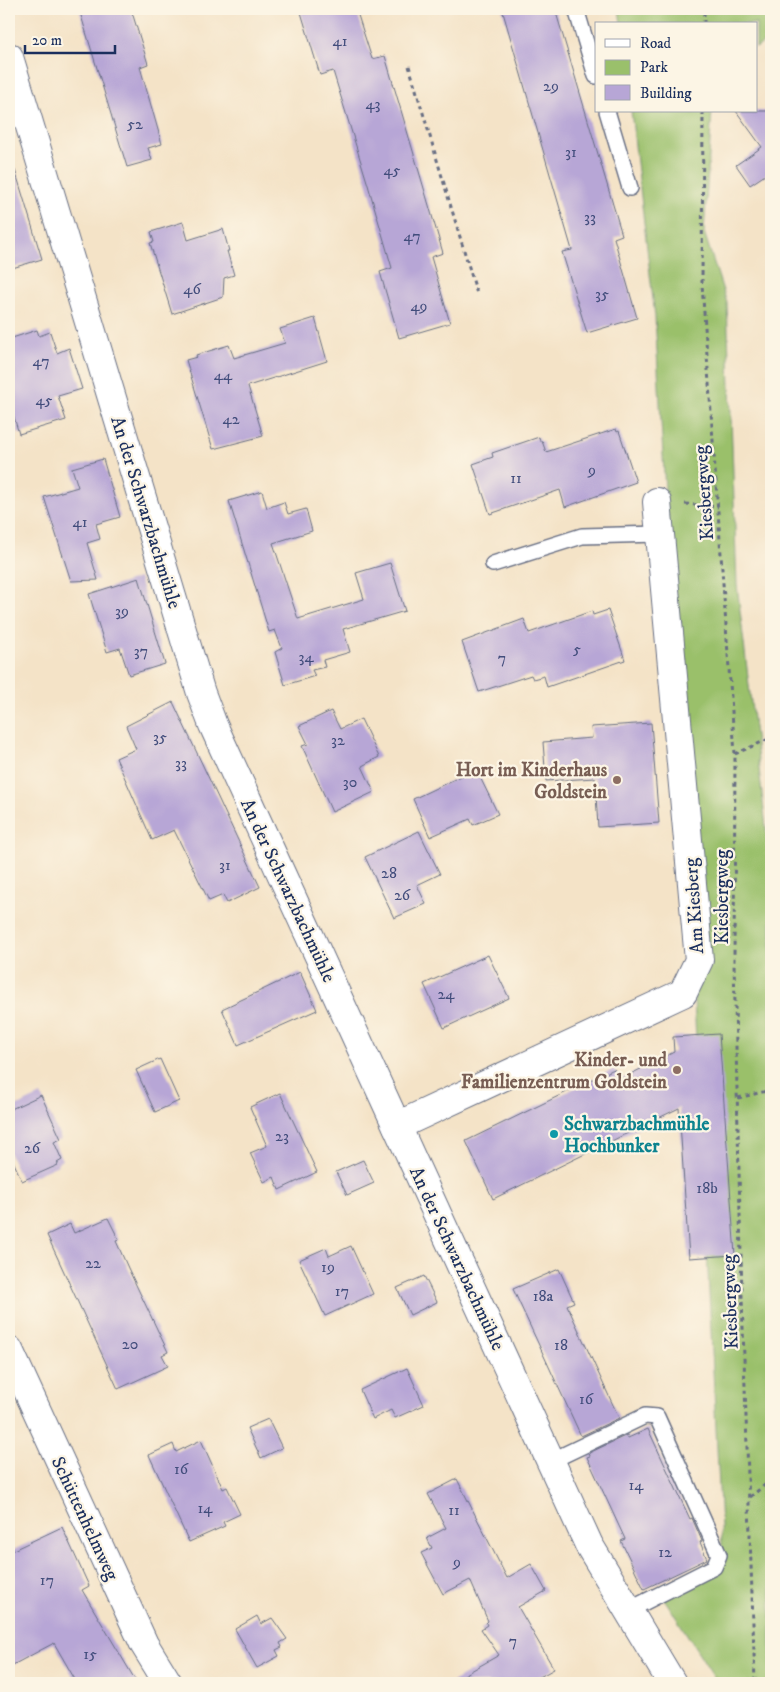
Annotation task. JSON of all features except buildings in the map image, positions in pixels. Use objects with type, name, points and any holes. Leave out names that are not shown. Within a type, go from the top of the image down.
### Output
[{"type":"street","name":"An der Schwarzbachmühle","points":[[9,56],[201,693],[212,724],[589,1545],[672,1683]]},
{"type":"street","name":"Am Kiesberg","points":[[397,1126],[682,992],[699,960],[657,502]]},
{"type":"street","name":"Schüttenhelmweg","points":[[9,1350],[144,1644],[168,1683]]},
{"type":"lane","points":[[576,9],[595,73]]},
{"type":"lane","points":[[607,112],[630,188]]},
{"type":"lane","points":[[493,564],[582,536],[659,534]]},
{"type":"lane","points":[[551,1461],[645,1416],[657,1417],[718,1555],[714,1567],[627,1611]]},
{"type":"path","points":[[704,9],[704,22]]},
{"type":"path","points":[[409,66],[477,294]]},
{"type":"path","name":"Kiesbergweg","points":[[704,112],[702,284],[735,754],[734,963],[742,1298],[755,1683]]},
{"type":"path","points":[[735,754],[771,738]]},
{"type":"path","points":[[738,1098],[771,1090]]},
{"type":"path","points":[[749,1497],[771,1480]]},
{"type":"green space","points":[[619,9],[771,9],[771,37],[758,47],[758,22],[621,22]]},
{"type":"green space","points":[[631,112],[712,112],[704,232],[727,303],[737,585],[771,869],[771,1683],[718,1683],[663,1597],[723,1565],[691,942],[655,317]]},
{"type":"place","name":"Hort im Kinderhaus Goldstein","points":[[617,780]]},
{"type":"place","name":"Kinder- und Familienzentrum Goldstein","points":[[677,1070]]},
{"type":"place","name":"Schwarzbachmühle Hochbunker","points":[[554,1134]]}]
